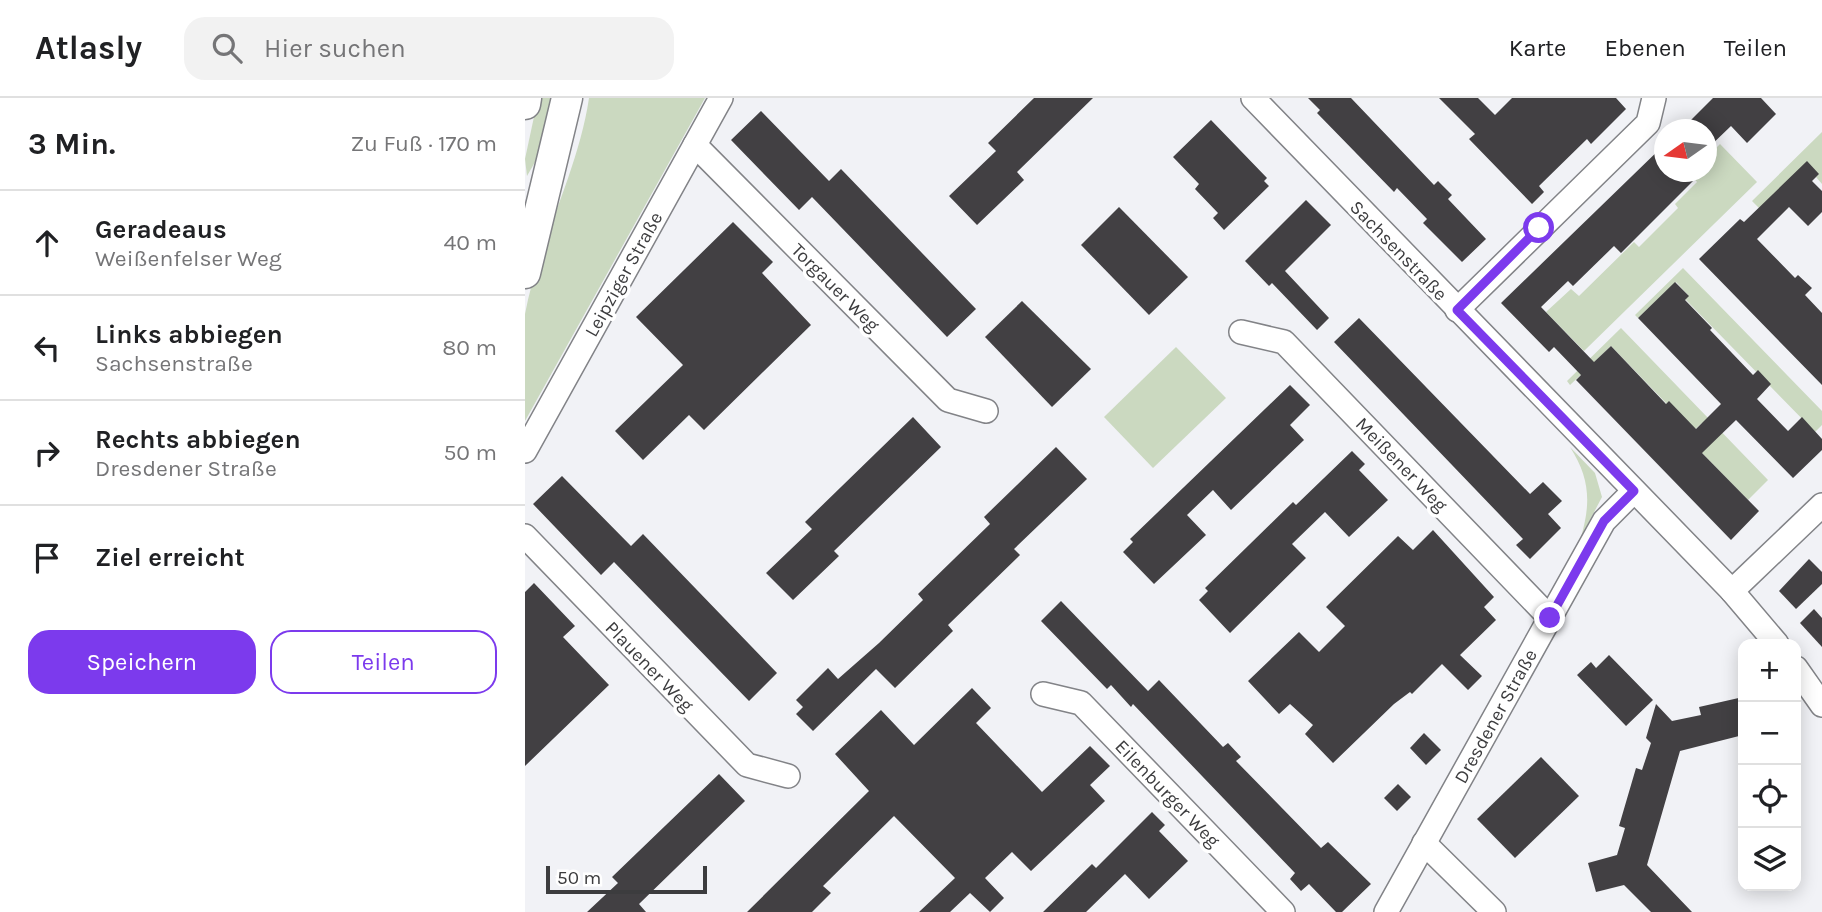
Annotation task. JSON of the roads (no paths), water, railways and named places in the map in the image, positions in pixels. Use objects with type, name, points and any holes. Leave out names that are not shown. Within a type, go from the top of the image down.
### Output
[{"type":"main road","points":[[525,104],[526,98]]},
{"type":"main road","points":[[525,273],[531,206],[567,98]]},
{"type":"street","name":"Leipziger Straße","points":[[525,451],[722,98]]},
{"type":"street","name":"Sachsenstraße","points":[[1253,98],[1732,591],[1773,639]]},
{"type":"street","points":[[1457,310],[1648,123],[1654,98]]},
{"type":"street","name":"Torgauer Weg","points":[[695,145],[948,400],[986,411]]},
{"type":"street","name":"Meißener Weg","points":[[1241,332],[1284,342],[1550,618]]},
{"type":"street","name":"Dresdener Straße","points":[[1385,912],[1604,521],[1634,491]]},
{"type":"street","points":[[1732,591],[1822,505]]},
{"type":"street","name":"Plauener Weg","points":[[525,536],[747,765],[787,776]]},
{"type":"street","points":[[1801,675],[1822,705]]},
{"type":"street","name":"Eilenburger Weg","points":[[1043,694],[1081,703],[1283,912]]},
{"type":"street","points":[[1424,844],[1494,912]]}]
